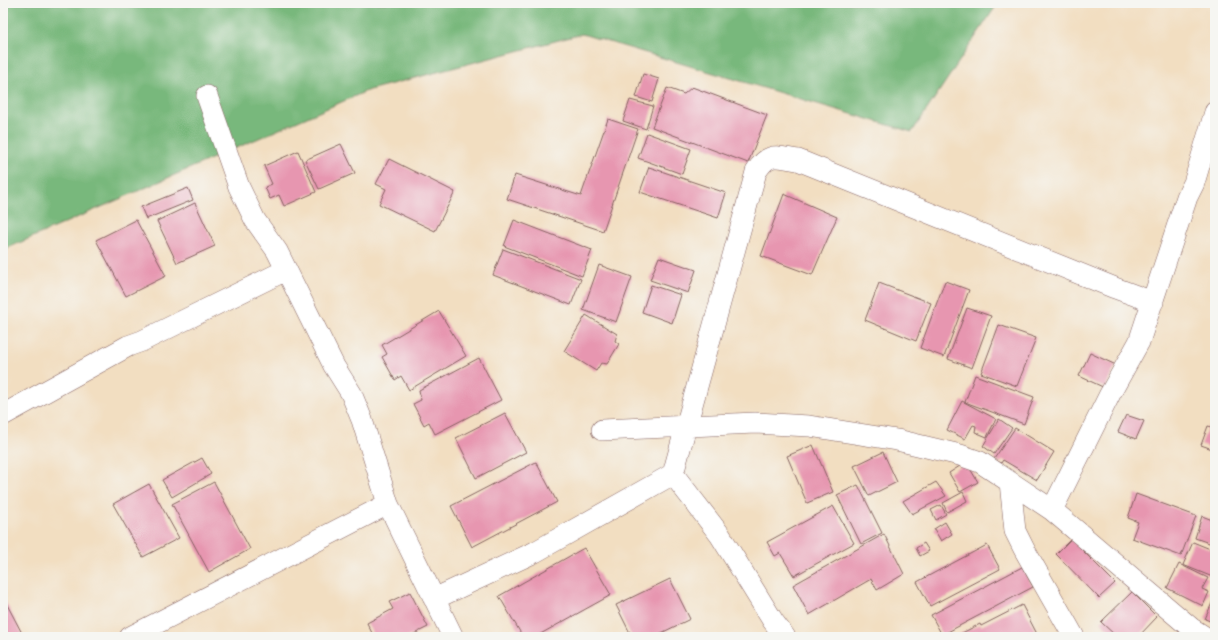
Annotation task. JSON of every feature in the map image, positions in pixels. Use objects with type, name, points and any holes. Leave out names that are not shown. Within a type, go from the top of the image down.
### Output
[{"type":"street","points":[[207,96],[239,187],[255,220],[277,251],[334,366],[351,393],[362,420],[388,504],[453,637]]},
{"type":"street","points":[[1052,510],[1110,394],[1139,342],[1187,196],[1194,183],[1215,112]]},
{"type":"street","points":[[434,599],[535,552],[673,474],[756,172],[762,163],[772,156],[798,160],[1153,302]]},
{"type":"street","points":[[3,415],[128,346],[142,341],[286,270]]},
{"type":"street","points":[[602,430],[755,423],[809,426],[897,440],[960,455],[980,462],[1052,510],[1191,628],[1205,637]]},
{"type":"street","points":[[673,474],[720,535],[773,621],[785,637]]},
{"type":"street","points":[[1010,482],[1015,531],[1074,637]]},
{"type":"street","points":[[130,637],[388,504]]},
{"type":"green space","points":[[3,3],[998,3],[912,132],[582,34],[369,90],[3,250]]},
{"type":"building","points":[[643,74],[659,79],[652,102],[636,97]]},
{"type":"building","points":[[692,87],[767,115],[748,163],[652,127],[667,88],[684,94]]},
{"type":"building","points":[[630,100],[653,106],[646,129],[623,121]]},
{"type":"building","points":[[608,119],[638,129],[603,231],[507,199],[515,175],[581,196]]},
{"type":"building","points":[[647,133],[691,149],[682,174],[638,158]]},
{"type":"building","points":[[341,144],[355,173],[319,189],[305,160]]},
{"type":"building","points":[[298,151],[316,192],[284,206],[279,195],[270,199],[265,187],[272,184],[264,166]]},
{"type":"building","points":[[389,159],[455,192],[435,231],[379,204],[386,189],[376,184]]},
{"type":"building","points":[[649,167],[726,193],[718,218],[640,192]]},
{"type":"building","points":[[188,188],[193,200],[146,219],[141,207]]},
{"type":"building","points":[[784,194],[837,217],[812,275],[761,256]]},
{"type":"building","points":[[195,203],[215,246],[177,263],[157,221]]},
{"type":"building","points":[[136,220],[166,276],[126,296],[96,240]]},
{"type":"building","points":[[514,220],[592,250],[582,276],[504,246]]},
{"type":"building","points":[[503,249],[581,279],[571,305],[493,275]]},
{"type":"building","points":[[659,257],[696,270],[688,293],[650,280]]},
{"type":"building","points":[[599,265],[632,277],[616,322],[583,310]]},
{"type":"building","points":[[945,281],[969,290],[944,357],[920,348]]},
{"type":"building","points":[[879,283],[931,303],[916,341],[865,320]]},
{"type":"building","points":[[651,285],[681,295],[672,323],[642,312]]},
{"type":"building","points":[[967,308],[991,316],[972,368],[948,359]]},
{"type":"building","points":[[439,311],[466,356],[409,390],[401,376],[395,380],[382,357],[387,354],[382,345]]},
{"type":"building","points":[[586,315],[617,334],[615,341],[619,344],[607,364],[601,363],[596,371],[564,351]]},
{"type":"building","points":[[999,325],[1036,338],[1017,386],[981,373]]},
{"type":"building","points":[[1090,353],[1116,365],[1105,388],[1079,376]]},
{"type":"building","points":[[479,358],[501,400],[435,434],[429,422],[424,425],[413,404],[421,400],[419,390]]},
{"type":"building","points":[[975,375],[1034,397],[1024,424],[965,402]]},
{"type":"building","points":[[962,401],[996,419],[987,437],[975,432],[976,426],[973,425],[965,439],[947,430]]},
{"type":"building","points":[[505,413],[526,452],[476,478],[456,438]]},
{"type":"building","points":[[1126,415],[1144,421],[1136,439],[1118,432]]},
{"type":"building","points":[[999,419],[1012,428],[994,454],[983,446]]},
{"type":"building","points":[[1208,426],[1215,428],[1215,450],[1201,445]]},
{"type":"building","points":[[1015,428],[1054,452],[1037,480],[1003,460],[1001,463],[994,459]]},
{"type":"building","points":[[813,445],[833,492],[807,503],[787,456]]},
{"type":"building","points":[[883,452],[897,482],[869,496],[854,466]]},
{"type":"building","points":[[202,458],[211,474],[172,497],[162,480]]},
{"type":"building","points":[[536,462],[557,502],[472,547],[451,506]]},
{"type":"building","points":[[966,462],[978,482],[960,492],[949,473]]},
{"type":"building","points":[[214,482],[250,549],[209,572],[172,504]]},
{"type":"building","points":[[936,482],[946,496],[912,514],[903,501]]},
{"type":"building","points":[[149,484],[179,538],[143,557],[113,504]]},
{"type":"building","points":[[858,485],[882,533],[861,544],[837,495]]},
{"type":"building","points":[[963,492],[967,501],[947,512],[943,503]]},
{"type":"building","points":[[1136,494],[1196,516],[1181,556],[1132,538],[1138,522],[1128,518]]},
{"type":"building","points":[[941,505],[946,514],[936,520],[931,510]]},
{"type":"building","points":[[833,506],[854,543],[794,576],[780,553],[775,556],[767,542]]},
{"type":"building","points":[[1202,516],[1215,521],[1215,545],[1195,538]]},
{"type":"building","points":[[945,522],[952,534],[941,541],[934,529]]},
{"type":"building","points":[[884,534],[904,574],[877,590],[871,579],[809,615],[793,585]]},
{"type":"building","points":[[1071,539],[1115,583],[1099,598],[1056,554]]},
{"type":"building","points":[[1193,542],[1215,551],[1215,578],[1183,565]]},
{"type":"building","points":[[924,543],[929,551],[920,556],[916,548]]},
{"type":"building","points":[[987,545],[1000,569],[930,606],[917,582]]},
{"type":"building","points":[[584,548],[611,595],[535,637],[523,637],[499,596]]},
{"type":"building","points":[[1179,564],[1208,578],[1202,589],[1209,592],[1203,606],[1167,588]]},
{"type":"building","points":[[1022,567],[1033,587],[942,635],[931,615]]},
{"type":"building","points":[[670,579],[690,619],[653,637],[632,637],[616,605]]},
{"type":"building","points":[[410,592],[428,627],[408,637],[374,637],[367,623],[393,609],[389,602]]},
{"type":"building","points":[[1132,592],[1157,617],[1138,637],[1117,637],[1101,622]]},
{"type":"building","points":[[1215,596],[1215,623],[1205,619]]},
{"type":"building","points":[[3,597],[24,637],[3,637]]},
{"type":"building","points":[[1022,605],[1037,634],[1031,637],[954,637],[980,624],[981,626]]}]
